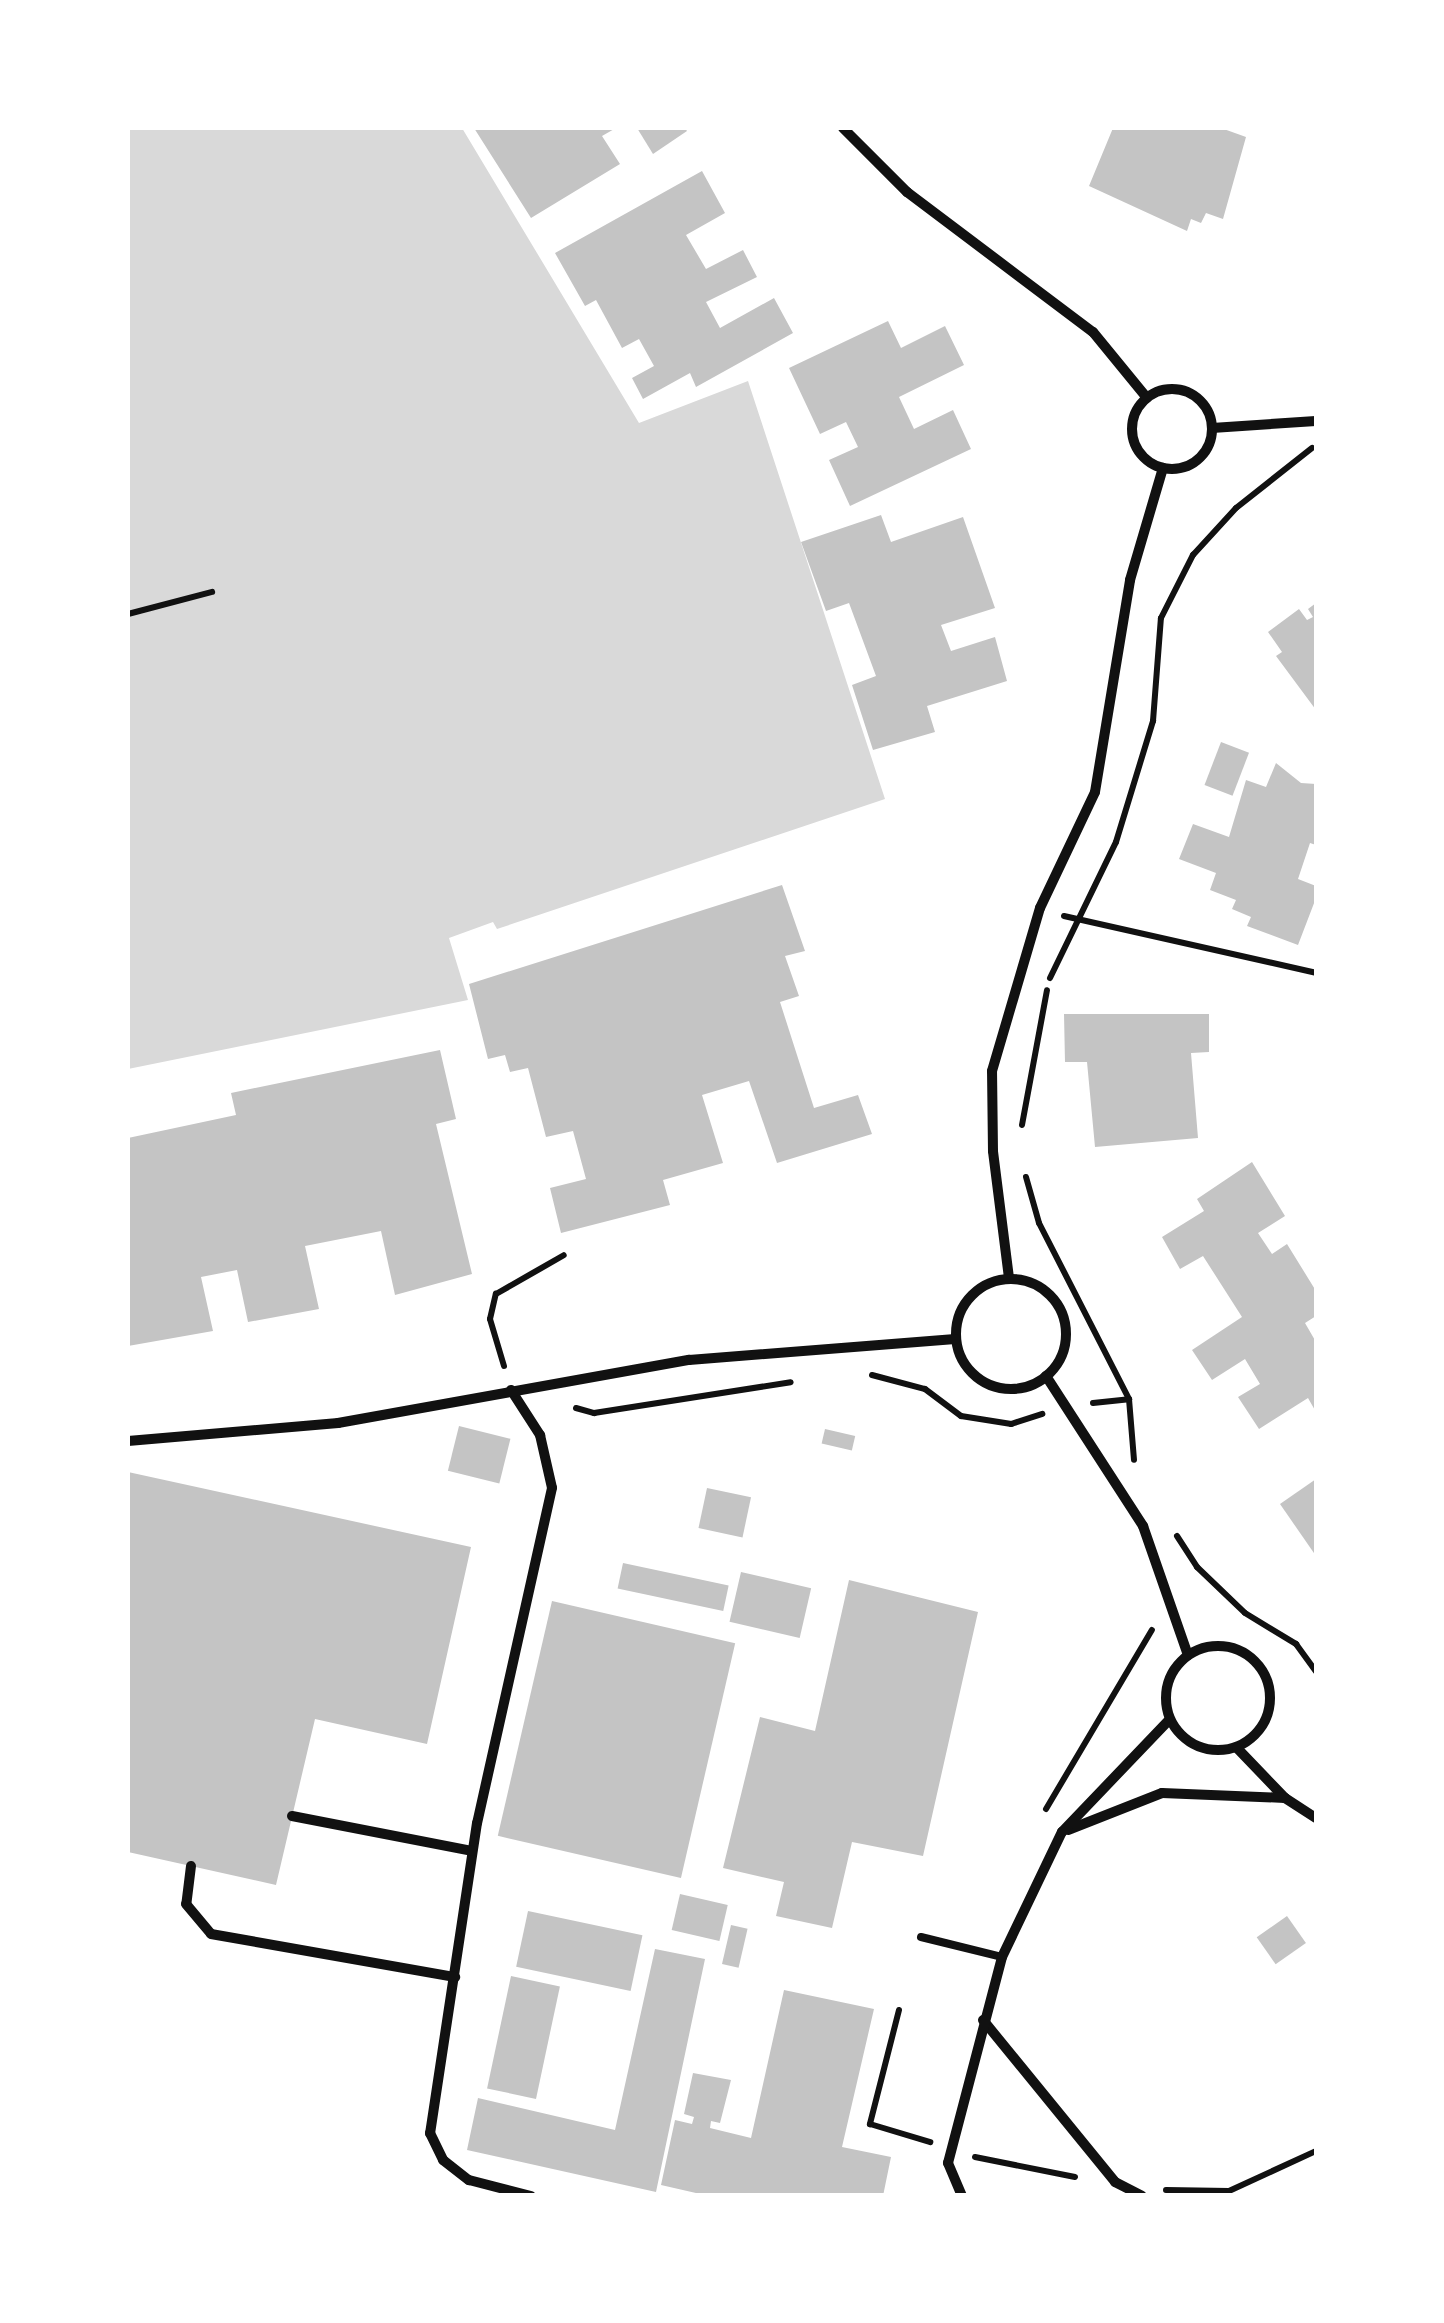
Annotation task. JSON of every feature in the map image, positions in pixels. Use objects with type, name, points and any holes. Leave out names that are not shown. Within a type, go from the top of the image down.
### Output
[{"type":"street","points":[[842,128],[907,192],[1092,332],[1147,398]]},
{"type":"street","points":[[1183,390],[1204,404],[1212,428],[1197,460],[1163,468],[1135,444],[1133,418],[1147,398],[1183,390]]},
{"type":"street","points":[[1212,428],[1316,421]]},
{"type":"street","points":[[1008,1278],[993,1151],[992,1071],[1040,908],[1095,792],[1130,580],[1163,468]]},
{"type":"street","points":[[1008,1278],[1046,1290],[1058,1305],[1065,1343],[1046,1376],[1031,1386],[996,1387],[967,1369],[955,1339],[964,1303],[992,1282],[1008,1278]]},
{"type":"street","points":[[128,1441],[338,1423],[689,1360],[955,1339]]},
{"type":"street","points":[[1046,1376],[1143,1526],[1188,1655]]},
{"type":"street","points":[[511,1390],[540,1435],[552,1488],[472,1851],[430,2133],[443,2160],[469,2180],[532,2196]]},
{"type":"street","points":[[1222,1646],[1239,1650],[1265,1673],[1270,1708],[1252,1739],[1237,1748],[1191,1743],[1170,1719],[1168,1684],[1188,1655],[1222,1646]]},
{"type":"street","points":[[962,2196],[948,2163],[1002,1957],[1062,1832],[1170,1719]]},
{"type":"street","points":[[1237,1748],[1285,1798],[1316,1818]]},
{"type":"street","points":[[1062,1832],[1162,1793],[1285,1798]]},
{"type":"street","points":[[292,1816],[472,1851]]},
{"type":"street","points":[[192,1866],[186,1904],[212,1934],[455,1977]]},
{"type":"street","points":[[983,2020],[1115,2182],[1142,2196]]},
{"type":"lane","points":[[921,1937],[1002,1957]]},
{"type":"path","points":[[1022,1132],[1050,979],[1116,842],[1153,721],[1161,618],[1185,570],[1236,508],[1316,441]]},
{"type":"path","points":[[128,614],[212,592]]},
{"type":"path","points":[[1040,908],[1316,973]]},
{"type":"path","points":[[1024,1169],[1039,1222],[1129,1399],[1135,1472]]},
{"type":"path","points":[[511,1390],[490,1319],[496,1294],[564,1255]]},
{"type":"path","points":[[864,1373],[925,1389],[961,1416],[1011,1424],[1066,1406],[1129,1399]]},
{"type":"path","points":[[561,1404],[594,1413],[810,1380]]},
{"type":"path","points":[[1166,1519],[1197,1567],[1245,1613],[1296,1644],[1316,1672]]},
{"type":"path","points":[[1045,1812],[1060,1777],[1197,1567]]},
{"type":"shaded area","points":[[128,128],[462,128],[639,423],[748,381],[885,799],[497,929],[493,922],[449,938],[468,1000],[128,1069]]},
{"type":"building","points":[[474,128],[616,128],[602,136],[620,164],[531,218]]},
{"type":"building","points":[[637,128],[685,128],[687,131],[653,154]]},
{"type":"building","points":[[1113,128],[1221,128],[1246,137],[1223,219],[1206,213],[1201,223],[1191,219],[1187,231],[1089,186]]},
{"type":"building","points":[[702,171],[725,213],[686,235],[706,269],[743,250],[757,277],[706,302],[720,328],[774,298],[793,333],[696,387],[690,373],[643,399],[632,378],[654,366],[639,339],[622,348],[596,300],[585,306],[555,253]]},
{"type":"building","points":[[888,321],[901,348],[945,326],[964,365],[899,397],[914,429],[953,410],[971,449],[850,506],[829,460],[858,447],[846,422],[820,434],[789,368]]},
{"type":"building","points":[[881,515],[891,542],[963,517],[995,608],[941,625],[951,651],[995,637],[1007,681],[927,706],[935,732],[873,750],[852,685],[876,676],[849,603],[826,611],[801,542]]},
{"type":"building","points":[[1316,603],[1316,710],[1276,656],[1282,652],[1268,632],[1299,609],[1307,620],[1313,617],[1308,609]]},
{"type":"building","points":[[1221,742],[1249,753],[1233,796],[1205,785]]},
{"type":"building","points":[[1276,763],[1301,783],[1316,784],[1316,845],[1310,843],[1298,879],[1316,886],[1316,898],[1298,945],[1247,926],[1251,917],[1232,909],[1236,900],[1210,890],[1216,873],[1179,859],[1193,824],[1229,837],[1246,780],[1266,787]]},
{"type":"building","points":[[782,885],[805,951],[785,956],[799,996],[780,1002],[814,1108],[858,1095],[872,1134],[777,1163],[749,1081],[702,1095],[723,1163],[663,1180],[670,1205],[561,1233],[550,1188],[586,1179],[573,1131],[546,1137],[528,1068],[510,1072],[505,1055],[488,1059],[469,984]]},
{"type":"building","points":[[1064,1014],[1209,1014],[1209,1052],[1191,1053],[1198,1138],[1095,1147],[1087,1062],[1065,1062]]},
{"type":"building","points":[[440,1050],[456,1119],[436,1124],[472,1274],[395,1295],[381,1231],[305,1246],[319,1309],[248,1322],[237,1270],[201,1277],[213,1331],[128,1346],[128,1138],[236,1115],[231,1093]]},
{"type":"building","points":[[1252,1162],[1285,1216],[1258,1233],[1272,1254],[1287,1244],[1316,1291],[1316,1316],[1305,1323],[1316,1342],[1316,1412],[1308,1398],[1259,1429],[1238,1397],[1260,1384],[1245,1359],[1212,1380],[1192,1350],[1242,1317],[1203,1256],[1180,1269],[1162,1237],[1204,1211],[1197,1199]]},
{"type":"building","points":[[459,1426],[510,1439],[499,1483],[448,1471]]},
{"type":"building","points":[[825,1429],[855,1436],[852,1451],[822,1444]]},
{"type":"building","points":[[128,1472],[471,1547],[427,1744],[315,1719],[276,1885],[128,1852]]},
{"type":"building","points":[[1316,1479],[1316,1556],[1280,1504]]},
{"type":"building","points":[[707,1488],[751,1497],[742,1537],[698,1528]]},
{"type":"building","points":[[623,1563],[729,1585],[723,1611],[618,1588]]},
{"type":"building","points":[[741,1572],[811,1588],[800,1638],[730,1622]]},
{"type":"building","points":[[849,1580],[978,1612],[923,1856],[852,1842],[832,1928],[776,1916],[784,1882],[723,1868],[760,1717],[815,1731]]},
{"type":"building","points":[[552,1601],[735,1643],[681,1878],[498,1836]]},
{"type":"building","points":[[680,1894],[728,1905],[719,1941],[672,1930]]},
{"type":"building","points":[[528,1911],[642,1935],[631,1991],[516,1967]]},
{"type":"building","points":[[1287,1916],[1306,1943],[1276,1964],[1257,1937]]},
{"type":"building","points":[[731,1925],[748,1929],[739,1968],[722,1964]]},
{"type":"building","points":[[655,1949],[705,1959],[656,2192],[467,2150],[478,2098],[615,2130]]},
{"type":"building","points":[[511,1976],[560,1986],[536,2099],[487,2088]]},
{"type":"building","points":[[784,1990],[874,2009],[842,2147],[891,2157],[883,2196],[709,2196],[661,2185],[675,2120],[692,2124],[694,2117],[684,2114],[693,2073],[731,2080],[720,2123],[711,2121],[710,2128],[751,2138]]}]
